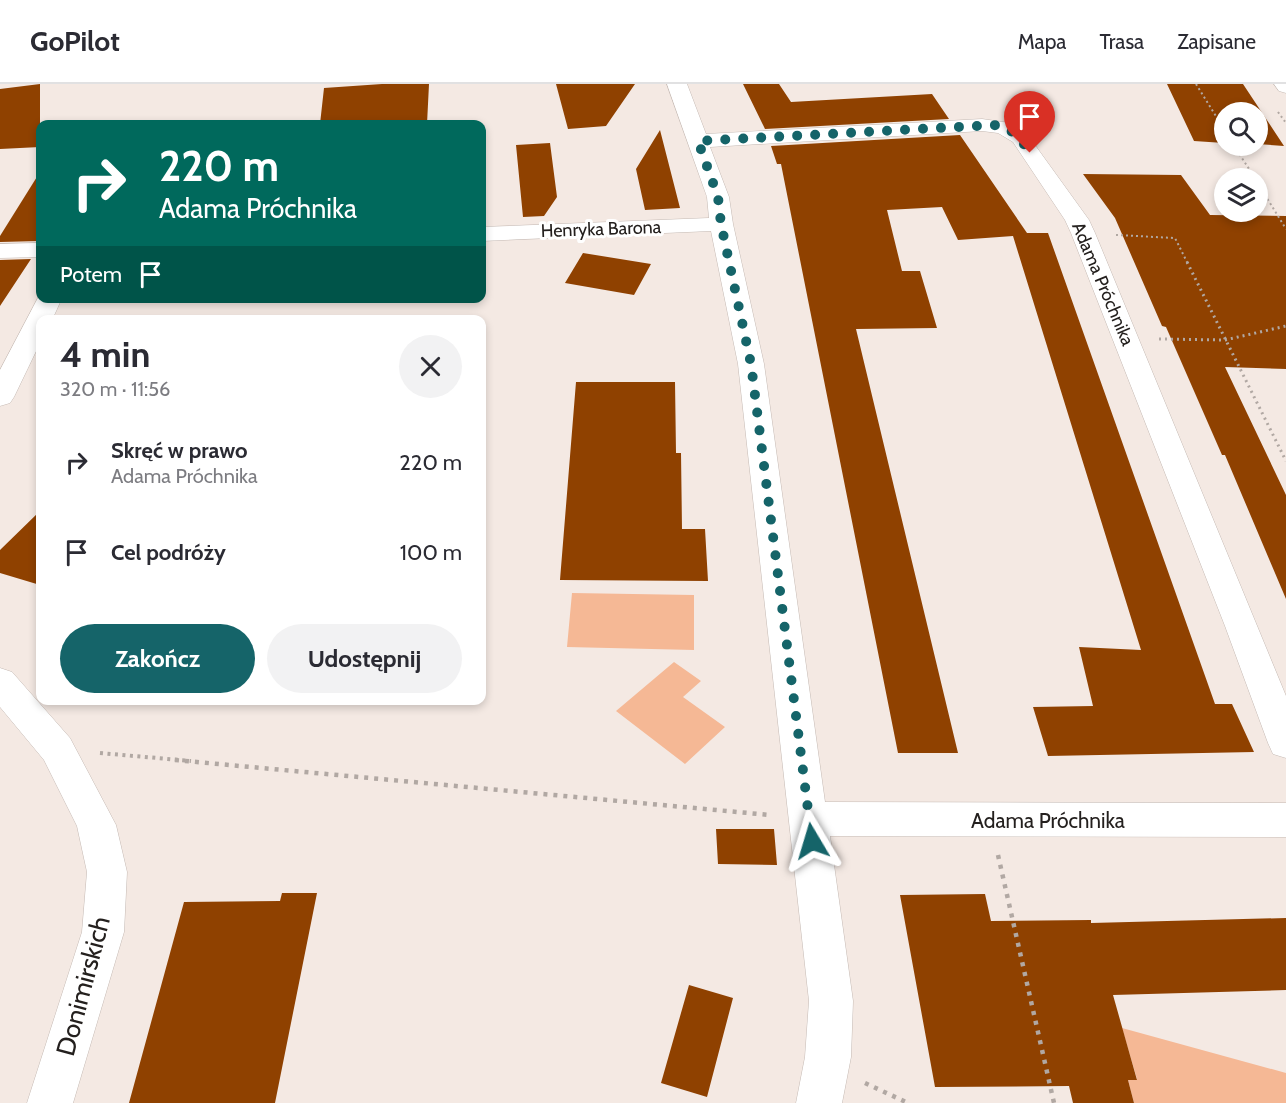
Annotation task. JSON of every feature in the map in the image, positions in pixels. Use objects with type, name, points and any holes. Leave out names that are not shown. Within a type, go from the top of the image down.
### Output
[{"type":"street","points":[[677,84],[718,197],[721,224],[751,364],[810,819],[831,1001],[828,1057],[819,1103]]},
{"type":"street","name":"Adama Próchnika","points":[[698,141],[971,126],[1003,127],[1020,138],[1083,232],[1242,626],[1286,743]]},
{"type":"street","name":"Henryka Barona","points":[[486,234],[721,224]]},
{"type":"street","points":[[0,251],[36,250]]},
{"type":"street","points":[[0,397],[36,326]]},
{"type":"street","name":"Donimirskich","points":[[0,682],[57,749],[96,825],[106,872],[103,932],[50,1103]]},
{"type":"street","name":"Adama Próchnika","points":[[810,819],[1286,820]]},
{"type":"path","points":[[1196,84],[1214,113]]},
{"type":"path","points":[[1268,200],[1286,229]]},
{"type":"path","points":[[1083,232],[1174,238],[1286,462]]},
{"type":"path","points":[[1126,339],[1226,340],[1286,326]]},
{"type":"path","points":[[57,749],[810,819]]},
{"type":"path","points":[[990,820],[1054,1103]]},
{"type":"shaded area","points":[[572,593],[694,595],[694,650],[567,647]]},
{"type":"shaded area","points":[[674,662],[701,681],[683,697],[725,727],[685,764],[616,711]]},
{"type":"shaded area","points":[[1122,1028],[1286,1073],[1286,1103],[1134,1103],[1128,1080],[1137,1079]]},
{"type":"building","points":[[40,84],[40,120],[36,120],[36,147],[0,149],[0,89]]},
{"type":"building","points":[[429,84],[427,120],[320,120],[324,88]]},
{"type":"building","points":[[556,84],[635,84],[606,126],[568,129]]},
{"type":"building","points":[[743,84],[779,84],[791,102],[932,94],[949,119],[765,129]]},
{"type":"building","points":[[1167,84],[1243,84],[1255,102],[1214,102],[1214,142],[1194,141]]},
{"type":"building","points":[[1268,122],[1284,146],[1268,145]]},
{"type":"building","points":[[660,130],[680,208],[645,210],[636,169]]},
{"type":"building","points":[[960,135],[1027,233],[1048,233],[1215,704],[1232,704],[1254,752],[1048,756],[1033,707],[1093,706],[1079,647],[1141,650],[1013,236],[958,240],[942,207],[887,210],[902,271],[920,271],[937,328],[856,329],[958,753],[898,753],[781,164],[777,164],[771,146]]},
{"type":"building","points":[[550,143],[557,197],[544,216],[523,217],[516,145]]},
{"type":"building","points":[[1083,174],[1181,175],[1210,215],[1214,215],[1214,222],[1268,222],[1268,216],[1286,216],[1286,369],[1225,367],[1286,495],[1286,599],[1225,455],[1222,455],[1166,327],[1162,326],[1115,218]]},
{"type":"building","points":[[36,178],[36,241],[0,242],[0,236]]},
{"type":"building","points":[[583,253],[651,264],[634,295],[565,283]]},
{"type":"building","points":[[31,259],[0,306],[0,260]]},
{"type":"building","points":[[576,382],[675,382],[676,453],[681,453],[682,529],[705,529],[708,581],[560,580]]},
{"type":"building","points":[[36,515],[36,584],[0,573],[0,550]]},
{"type":"building","points":[[716,829],[774,829],[777,865],[718,864]]},
{"type":"building","points":[[282,893],[317,893],[275,1103],[129,1103],[184,902],[280,901]]},
{"type":"building","points":[[985,894],[991,921],[1091,920],[1091,923],[1286,918],[1286,990],[1113,995],[1137,1080],[1128,1080],[1134,1103],[1073,1103],[1069,1086],[935,1087],[900,895]]},
{"type":"building","points":[[689,985],[733,998],[707,1097],[661,1083]]},
{"type":"route","points":[[812,841],[751,364],[721,224],[718,197],[698,141],[994,125],[1010,129],[1020,138],[1030,153]]}]
